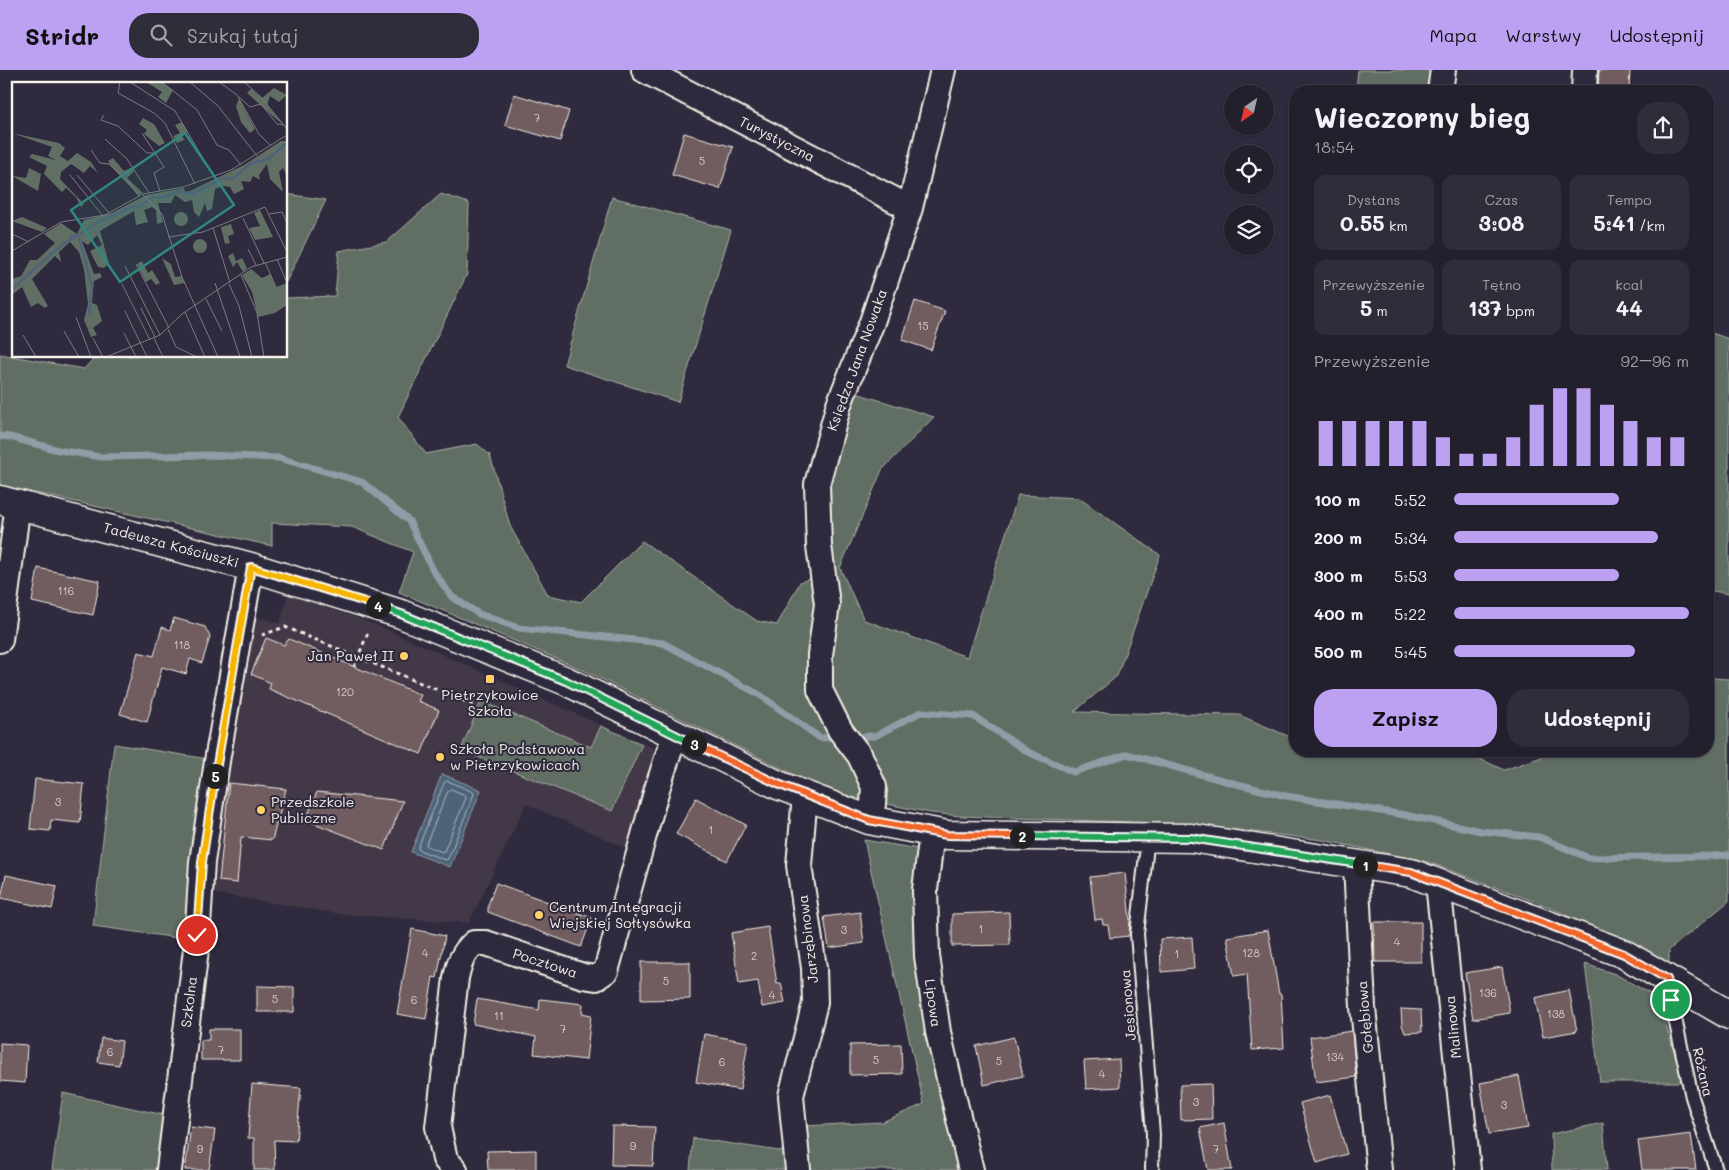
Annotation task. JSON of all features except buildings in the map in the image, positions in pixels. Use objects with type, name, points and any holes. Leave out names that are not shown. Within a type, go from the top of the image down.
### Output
[{"type":"street","name":"Turystyczna","points":[[644,70],[910,208]]},
{"type":"street","name":"Księdza Jana Nowaka","points":[[869,820],[873,804],[874,787],[856,751],[840,730],[820,690],[820,655],[827,604],[819,546],[817,484],[839,404],[872,322],[910,208],[943,70]]},
{"type":"street","points":[[1441,85],[1443,70]]},
{"type":"street","points":[[1584,85],[1585,70]]},
{"type":"street","points":[[0,640],[9,502]]},
{"type":"street","name":"Tadeusza Kościuszki","points":[[9,502],[251,567],[401,614],[566,681],[778,784],[869,820],[947,835],[1191,838],[1411,872],[1624,954],[1729,1015]]},
{"type":"street","name":"Szkolna","points":[[169,1170],[197,941],[202,862],[218,755],[251,567]]},
{"type":"street","name":"Pocztowa","points":[[455,1170],[445,1159],[438,1127],[459,963],[474,943],[486,943],[583,976],[596,978],[606,970],[675,734]]},
{"type":"street","name":"Jarzębinowa","points":[[798,1170],[791,1096],[814,1003],[814,968],[799,865],[805,795]]},
{"type":"street","name":"Lipowa","points":[[932,832],[925,890],[927,956],[938,1032],[971,1170]]},
{"type":"street","name":"Gołębiowa","points":[[1356,864],[1362,1007],[1379,1170]]},
{"type":"street","name":"Malinowa","points":[[1438,883],[1468,1170]]},
{"type":"lane","name":"Jesionowa","points":[[1148,837],[1137,934],[1153,1134],[1152,1170]]},
{"type":"lane","name":"Różana","points":[[1667,979],[1692,1097],[1716,1170]]},
{"type":"path","points":[[258,643],[261,635],[285,627],[474,705]]},
{"type":"path","points":[[354,667],[370,627]]},
{"type":"shaded area","name":"Szkoła Podstawowa w Pietrzykowicach","points":[[288,595],[383,628],[657,750],[626,848],[526,804],[469,923],[341,914],[205,892],[250,615],[280,623]]},
{"type":"green space","points":[[1358,70],[1436,70],[1434,85],[1357,85]]},
{"type":"green space","points":[[288,194],[326,200],[288,278]]},
{"type":"green space","points":[[441,194],[469,203],[467,274],[398,417],[426,454],[477,444],[490,455],[510,526],[548,595],[581,602],[642,541],[757,621],[777,625],[800,582],[829,572],[826,493],[834,451],[856,393],[934,417],[882,470],[840,568],[864,620],[967,657],[1018,495],[1079,498],[1160,555],[1117,676],[1074,712],[1239,715],[1289,736],[1289,757],[1476,757],[1504,770],[1542,757],[1714,757],[1714,678],[1729,679],[1729,901],[1669,950],[1669,964],[1606,936],[1552,908],[1428,862],[1322,840],[1186,824],[960,816],[931,813],[848,796],[805,780],[583,670],[399,592],[413,552],[352,527],[272,523],[272,546],[0,485],[0,354],[12,356],[12,358],[22,358],[84,369],[94,358],[288,358],[288,298],[335,296],[339,251],[387,242]]},
{"type":"green space","points":[[612,197],[731,230],[678,402],[564,365]]},
{"type":"green space","points":[[1714,334],[1729,339],[1729,594],[1714,591]]},
{"type":"green space","points":[[481,701],[591,747],[601,726],[642,744],[612,811],[461,750]]},
{"type":"green space","points":[[114,744],[208,759],[185,939],[93,926]]},
{"type":"green space","points":[[864,840],[925,850],[965,1170],[806,1170],[804,1126],[882,1122],[924,1104]]},
{"type":"green space","points":[[1585,964],[1615,974],[1658,998],[1683,1082],[1600,1082]]},
{"type":"green space","points":[[63,1093],[164,1115],[156,1170],[52,1170]]},
{"type":"green space","points":[[1603,1123],[1607,1170],[1552,1170],[1551,1134]]},
{"type":"green space","points":[[693,1138],[792,1153],[794,1170],[690,1170]]},
{"type":"water","points":[[442,774],[481,790],[450,867],[411,852]]},
{"type":"waterway","points":[[0,436],[58,450],[101,457],[210,455],[279,458],[362,482],[409,521],[434,572],[452,597],[479,614],[519,628],[663,643],[760,695],[820,738],[840,737]]},
{"type":"waterway","points":[[851,737],[875,736],[921,712],[973,716],[1028,752],[1074,772],[1127,754],[1286,796],[1405,815],[1481,831],[1539,837],[1589,858],[1729,855]]},
{"type":"place","name":"Jan Paweł II","points":[[404,656]]},
{"type":"place","name":"Pietrzykowice Szkoła","points":[[490,679]]},
{"type":"place","name":"Szkoła Podstawowa w Pietrzykowicach","points":[[440,757]]},
{"type":"place","name":"Przedszkole Publiczne","points":[[261,810]]},
{"type":"place","name":"Centrum Integracji Wiejskiej Sołtysówka","points":[[539,915]]},
{"type":"route","points":[[197,935],[202,862],[211,800],[251,567],[401,614],[566,681],[778,784],[869,820],[947,835],[1191,838],[1411,872],[1624,954],[1667,979],[1671,1000]]}]
